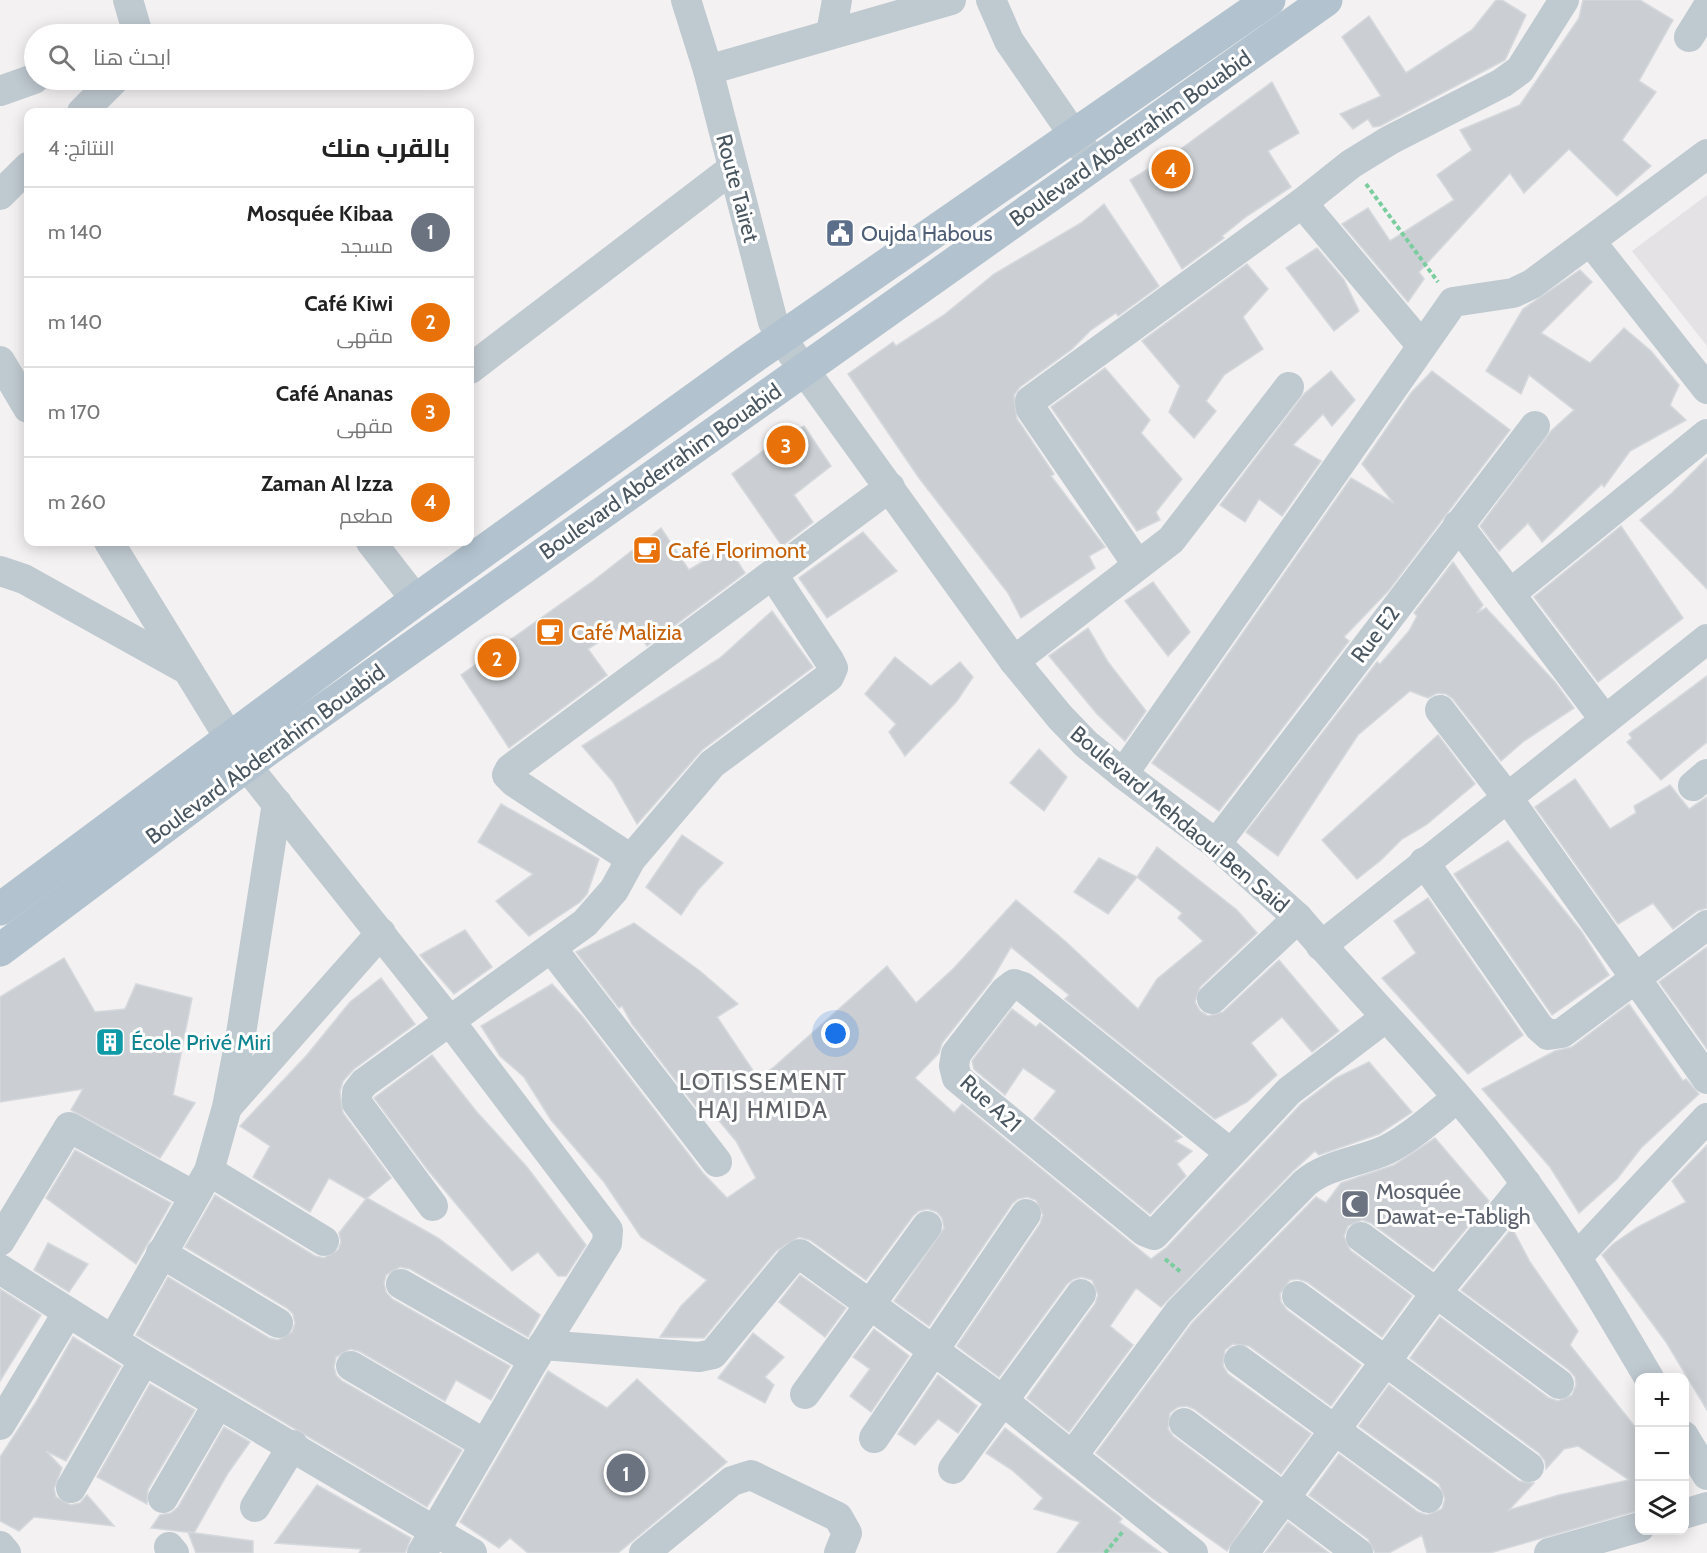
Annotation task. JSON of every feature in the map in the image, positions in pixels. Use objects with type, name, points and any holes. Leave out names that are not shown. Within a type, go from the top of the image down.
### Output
[{"type":"main road","name":"Boulevard Abderrahim Bouabid","points":[[0,909],[416,600],[781,338],[1269,0]]},
{"type":"main road","name":"Boulevard Abderrahim Bouabid","points":[[0,950],[246,765],[1326,0]]},
{"type":"street","points":[[128,0],[135,24]]},
{"type":"street","name":"Route Tairet","points":[[687,0],[708,70],[773,322],[781,338],[803,369]]},
{"type":"street","points":[[831,33],[837,0]]},
{"type":"street","points":[[708,70],[951,0]]},
{"type":"street","points":[[991,0],[1009,40],[1093,163]]},
{"type":"street","points":[[1137,564],[1031,409],[1030,400],[1302,203],[1351,164],[1390,140],[1502,83],[1520,70],[1564,0]]},
{"type":"street","points":[[1689,37],[1707,8]]},
{"type":"street","points":[[0,91],[24,83]]},
{"type":"street","points":[[86,108],[104,90]]},
{"type":"street","points":[[1123,774],[1453,302],[1464,298],[1514,293],[1532,284],[1707,154]]},
{"type":"street","points":[[474,366],[732,169]]},
{"type":"street","points":[[0,195],[24,171]]},
{"type":"street","points":[[1302,203],[1422,346]]},
{"type":"street","points":[[1591,242],[1707,389]]},
{"type":"street","name":"Boulevard Mehdaoui Ben Said","points":[[803,369],[891,487],[1014,661],[1060,717],[1086,744],[1216,844],[1298,918],[1457,1098],[1526,1183],[1577,1257],[1647,1373]]},
{"type":"street","points":[[1014,661],[1171,540],[1289,387]]},
{"type":"street","name":"Rue E2","points":[[1216,844],[1535,426]]},
{"type":"street","points":[[1510,594],[1707,434]]},
{"type":"street","points":[[631,859],[513,782],[507,775],[510,769],[891,487]]},
{"type":"street","points":[[1458,525],[1605,720]]},
{"type":"street","points":[[110,546],[246,765],[449,1020],[608,1230],[607,1243],[539,1352],[428,1542]]},
{"type":"street","points":[[374,546],[416,600]]},
{"type":"street","points":[[0,571],[24,579],[185,669]]},
{"type":"street","points":[[433,1206],[357,1103],[357,1092],[364,1083],[449,1020],[552,949],[599,910],[614,890],[631,859],[712,764],[829,677],[833,668],[829,660],[773,575]]},
{"type":"street","points":[[1321,946],[1707,639]]},
{"type":"street","points":[[1440,710],[1507,797],[1707,1079]]},
{"type":"street","points":[[113,1340],[201,1184],[226,1107],[240,1040],[277,803]]},
{"type":"street","points":[[1424,862],[1539,1027],[1548,1035],[1562,1033],[1707,925]]},
{"type":"street","points":[[1212,999],[1298,918]]},
{"type":"street","points":[[226,1107],[381,933]]},
{"type":"street","points":[[552,949],[717,1162]]},
{"type":"street","name":"Rue A21","points":[[1154,1234],[1144,1231],[957,1078],[954,1065],[956,1054],[1005,991],[1014,984],[1023,987],[1229,1152]]},
{"type":"street","points":[[1154,1234],[1288,1091],[1385,1018]]},
{"type":"street","points":[[1073,1455],[1179,1312],[1316,1173],[1385,1150],[1408,1137],[1457,1098]]},
{"type":"street","points":[[1577,1257],[1707,1118]]},
{"type":"street","points":[[0,1241],[69,1127],[201,1184],[324,1241]]},
{"type":"street","points":[[1244,1553],[1436,1293],[1526,1183]]},
{"type":"street","points":[[874,1438],[1026,1214]]},
{"type":"street","points":[[805,1394],[927,1226]]},
{"type":"street","points":[[1361,1238],[1559,1384]]},
{"type":"street","points":[[161,1253],[278,1323]]},
{"type":"street","points":[[401,1284],[539,1352],[699,1357],[713,1354],[789,1262],[800,1254],[1002,1400],[1193,1553]]},
{"type":"street","points":[[0,1269],[144,1360],[292,1445],[428,1542],[472,1553]]},
{"type":"street","points":[[953,1469],[1081,1294]]},
{"type":"street","points":[[1297,1296],[1528,1467]]},
{"type":"street","points":[[0,1425],[68,1312]]},
{"type":"street","points":[[71,1488],[144,1360]]},
{"type":"street","points":[[1239,1360],[1428,1498]]},
{"type":"street","points":[[351,1366],[485,1444]]},
{"type":"street","points":[[163,1498],[218,1404]]},
{"type":"street","points":[[1184,1423],[1358,1553]]},
{"type":"street","points":[[1689,1444],[1707,1475]]},
{"type":"street","points":[[255,1507],[292,1445]]},
{"type":"street","points":[[644,1553],[732,1481],[751,1475],[838,1517],[847,1533],[838,1553]]},
{"type":"street","points":[[1689,1513],[1707,1508]]},
{"type":"street","points":[[1549,1553],[1598,1546],[1635,1529]]},
{"type":"street","points":[[0,1546],[6,1553]]},
{"type":"path","points":[[1351,164],[1453,302]]},
{"type":"path","points":[[1154,1234],[1149,1247],[1202,1288]]},
{"type":"shaded area","points":[[1707,195],[1707,346],[1632,251]]},
{"type":"building","points":[[1496,0],[1502,0],[1526,15],[1505,60],[1380,126],[1373,127],[1368,119],[1353,129],[1340,114],[1381,96],[1342,37],[1369,16],[1406,73],[1472,30]]},
{"type":"building","points":[[1583,0],[1640,0],[1673,20],[1639,81],[1656,92],[1622,140],[1651,166],[1617,196],[1569,149],[1524,193],[1510,173],[1419,272],[1424,279],[1408,302],[1342,224],[1368,208],[1390,241],[1454,200],[1437,175],[1472,150],[1460,130],[1520,105],[1579,18]]},
{"type":"building","points":[[1272,82],[1299,133],[1268,151],[1291,187],[1247,216],[1222,236],[1224,238],[1182,269],[1130,180],[1178,151]]},
{"type":"building","points":[[1104,204],[1159,286],[1118,316],[1116,313],[1091,330],[1072,349],[1020,387],[1014,395],[1017,419],[1054,474],[1051,476],[1105,547],[1089,556],[1095,568],[1021,618],[1008,593],[919,478],[848,374],[893,342],[896,346],[944,315],[994,274],[1081,223]]},
{"type":"building","points":[[1317,248],[1344,280],[1359,311],[1334,331],[1286,268]]},
{"type":"building","points":[[1247,264],[1268,289],[1243,317],[1263,349],[1224,375],[1206,401],[1216,411],[1194,438],[1169,412],[1180,386],[1142,341]]},
{"type":"building","points":[[1580,270],[1592,282],[1541,333],[1590,363],[1624,328],[1651,351],[1679,385],[1670,405],[1686,420],[1630,451],[1604,487],[1602,484],[1542,542],[1528,523],[1499,551],[1480,526],[1551,431],[1574,410],[1529,375],[1521,394],[1486,371],[1523,309]]},
{"type":"building","points":[[1105,368],[1150,420],[1141,433],[1182,479],[1156,512],[1160,520],[1137,531],[1051,407]]},
{"type":"building","points":[[1331,371],[1355,400],[1332,426],[1323,414],[1293,445],[1321,461],[1282,516],[1259,499],[1245,522],[1220,505],[1304,394]]},
{"type":"building","points":[[1432,371],[1510,430],[1389,590],[1344,637],[1349,641],[1219,811],[1152,763],[1351,478],[1394,503],[1362,464],[1411,393]]},
{"type":"building","points":[[804,426],[831,466],[794,495],[813,522],[782,546],[732,474],[764,450]]},
{"type":"building","points":[[1707,458],[1707,589],[1640,520],[1672,493]]},
{"type":"building","points":[[1621,526],[1683,618],[1598,682],[1534,597]]},
{"type":"building","points":[[661,528],[689,570],[728,546],[745,573],[647,646],[629,622],[588,649],[607,675],[509,748],[461,675],[593,581]]},
{"type":"building","points":[[863,532],[897,571],[827,618],[799,578]]},
{"type":"building","points":[[1453,562],[1483,605],[1477,613],[1486,608],[1555,682],[1574,708],[1524,741],[1501,761],[1453,699],[1446,694],[1437,693],[1428,698],[1410,691],[1358,735],[1278,856],[1246,832],[1377,662],[1380,664],[1409,631],[1417,616],[1414,613]]},
{"type":"building","points":[[1153,582],[1190,632],[1168,656],[1125,601]]},
{"type":"building","points":[[772,611],[813,667],[702,750],[637,824],[613,782],[582,746],[720,658]]},
{"type":"building","points":[[1088,628],[1108,662],[1146,711],[1125,741],[1097,714],[1049,656]]},
{"type":"building","points":[[895,657],[931,686],[960,662],[973,677],[957,701],[905,756],[889,732],[896,724],[865,694]]},
{"type":"building","points":[[1707,676],[1707,742],[1661,780],[1627,742],[1632,738],[1629,734]]},
{"type":"building","points":[[1438,735],[1475,784],[1426,825],[1402,839],[1357,879],[1322,840]]},
{"type":"building","points":[[1039,749],[1067,777],[1044,811],[1010,783]]},
{"type":"building","points":[[1575,779],[1610,829],[1636,813],[1634,806],[1670,785],[1689,809],[1707,797],[1707,908],[1697,911],[1673,929],[1653,903],[1618,924],[1535,807]]},
{"type":"building","points":[[501,804],[599,859],[587,894],[580,902],[529,936],[496,901],[533,874],[478,842]]},
{"type":"building","points":[[682,835],[723,863],[698,890],[681,915],[646,887]]},
{"type":"building","points":[[1508,841],[1581,931],[1609,975],[1552,1015],[1454,874]]},
{"type":"building","points":[[1157,847],[1237,910],[1257,933],[1200,987],[1195,1002],[1200,1011],[1208,1016],[1223,1012],[1279,960],[1339,1031],[1312,1052],[1282,1017],[1251,1043],[1277,1075],[1247,1102],[1215,1119],[1065,999],[1069,995],[1011,947],[991,981],[942,1043],[939,1053],[915,1078],[954,1113],[962,1104],[1151,1259],[1167,1247],[1301,1104],[1336,1078],[1369,1062],[1412,1112],[1379,1134],[1319,1155],[1315,1151],[1161,1307],[1136,1288],[1110,1326],[1133,1345],[1069,1432],[1027,1398],[1095,1304],[1098,1295],[1092,1280],[1082,1277],[1067,1284],[999,1377],[957,1346],[1040,1224],[1043,1215],[1036,1200],[1027,1197],[1018,1199],[1012,1204],[929,1326],[894,1301],[944,1228],[942,1218],[937,1212],[928,1209],[919,1211],[913,1216],[866,1280],[810,1240],[799,1237],[776,1251],[704,1338],[660,1337],[681,1306],[707,1280],[641,1237],[604,1182],[551,1120],[524,1077],[500,1056],[481,1026],[552,984],[582,1016],[703,1173],[727,1198],[756,1178],[736,1141],[705,1104],[697,1108],[632,1024],[622,1006],[619,1008],[576,952],[634,923],[700,971],[738,1004],[717,1017],[758,1078],[774,1067],[887,966],[916,1003],[954,968],[1016,900],[1065,941],[1138,1009],[1157,979],[1203,941],[1178,918],[1182,913],[1137,877]]},
{"type":"building","points":[[1099,858],[1137,877],[1108,914],[1074,892]]},
{"type":"building","points":[[1428,898],[1523,1035],[1468,1074],[1382,978],[1416,953],[1394,921]]},
{"type":"building","points":[[465,930],[492,967],[454,994],[420,955]]},
{"type":"building","points":[[1707,947],[1707,1049],[1659,982]]},
{"type":"building","points":[[64,958],[95,1012],[125,1009],[136,984],[192,998],[173,1095],[195,1103],[160,1158],[71,1110],[83,1089],[0,1102],[0,997]]},
{"type":"building","points":[[381,978],[415,1024],[354,1069],[343,1081],[340,1091],[343,1113],[391,1178],[367,1198],[438,1238],[540,1315],[528,1337],[410,1269],[400,1267],[386,1275],[384,1283],[386,1292],[392,1299],[510,1366],[491,1400],[456,1380],[445,1401],[359,1351],[350,1349],[336,1357],[334,1367],[336,1375],[342,1381],[462,1450],[427,1507],[136,1335],[168,1277],[269,1338],[278,1340],[292,1332],[295,1323],[293,1314],[287,1308],[185,1247],[215,1195],[315,1256],[324,1258],[338,1250],[341,1242],[339,1233],[366,1199],[329,1178],[310,1212],[253,1177],[270,1146],[240,1126],[307,1055],[350,1002]]},
{"type":"building","points":[[1629,1004],[1683,1081],[1686,1079],[1699,1094],[1641,1148],[1617,1179],[1579,1213],[1550,1167],[1482,1089],[1555,1051],[1572,1047]]},
{"type":"building","points":[[1012,1009],[1036,1027],[1040,1023],[1182,1137],[1175,1141],[1192,1151],[1177,1164],[1186,1176],[1150,1214],[1034,1119],[1056,1091],[1023,1068],[1005,1095],[974,1069],[972,1061]]},
{"type":"building","points":[[432,1055],[476,1111],[527,1167],[586,1245],[566,1276],[558,1276],[538,1252],[512,1271],[427,1169],[374,1098]]},
{"type":"building","points":[[1435,1138],[1489,1201],[1433,1269],[1371,1223],[1362,1220],[1348,1226],[1344,1236],[1350,1250],[1412,1296],[1382,1337],[1307,1282],[1298,1279],[1290,1280],[1280,1294],[1281,1302],[1287,1310],[1361,1365],[1331,1406],[1249,1346],[1233,1344],[1225,1350],[1223,1366],[1228,1374],[1311,1434],[1281,1474],[1194,1409],[1187,1406],[1178,1407],[1170,1413],[1168,1429],[1173,1436],[1260,1502],[1227,1551],[1152,1498],[1096,1453],[1192,1323],[1316,1197],[1326,1203],[1341,1183],[1394,1165]]},
{"type":"building","points":[[1707,1145],[1707,1410],[1689,1380],[1689,1373],[1685,1373],[1666,1342],[1602,1255],[1613,1244],[1638,1227],[1686,1202],[1672,1181]]},
{"type":"building","points":[[75,1150],[171,1203],[136,1264],[46,1198]]},
{"type":"building","points":[[1512,1228],[1530,1262],[1578,1331],[1570,1345],[1635,1427],[1635,1511],[1490,1553],[1427,1553],[1422,1535],[1389,1553],[1375,1553],[1368,1539],[1309,1495],[1339,1454],[1418,1512],[1427,1515],[1442,1509],[1445,1499],[1439,1484],[1359,1426],[1389,1385],[1519,1481],[1534,1483],[1509,1510],[1559,1495],[1629,1480],[1578,1446],[1564,1449],[1546,1469],[1545,1461],[1539,1453],[1410,1358],[1440,1317],[1549,1398],[1558,1401],[1572,1395],[1576,1385],[1575,1377],[1569,1370],[1461,1290]]},
{"type":"building","points":[[48,1243],[88,1264],[69,1292],[34,1270]]},
{"type":"building","points":[[800,1275],[846,1308],[825,1337],[779,1302]]},
{"type":"building","points":[[0,1289],[41,1315],[0,1381]]},
{"type":"building","points":[[874,1329],[909,1356],[871,1412],[850,1396],[870,1369],[853,1357]]},
{"type":"building","points":[[753,1333],[784,1357],[765,1377],[774,1385],[765,1403],[718,1378]]},
{"type":"building","points":[[73,1337],[121,1366],[66,1461],[46,1451],[62,1468],[54,1489],[56,1497],[71,1505],[80,1503],[87,1495],[114,1526],[34,1517],[19,1531],[0,1521],[0,1457],[36,1402]]},
{"type":"building","points":[[548,1371],[607,1408],[637,1379],[727,1462],[618,1553],[528,1553],[510,1538],[499,1548],[460,1522]]},
{"type":"building","points":[[938,1375],[977,1406],[958,1433],[938,1419],[915,1445],[898,1434]]},
{"type":"building","points":[[150,1384],[195,1410],[148,1489],[147,1504],[97,1477]]},
{"type":"building","points":[[224,1427],[250,1442],[228,1473],[194,1533],[151,1528],[160,1515],[171,1513],[178,1507]]},
{"type":"building","points":[[1005,1428],[1119,1516],[1122,1519],[1119,1522],[1161,1553],[1057,1553],[1080,1522],[1034,1509],[1043,1498],[1012,1470],[986,1453]]},
{"type":"building","points":[[317,1485],[411,1538],[405,1553],[359,1553],[361,1549],[275,1543]]},
{"type":"building","points":[[1288,1522],[1329,1553],[1265,1553]]},
{"type":"building","points":[[188,1532],[253,1541],[253,1553],[196,1553]]},
{"type":"place","name":"Zaman Al Izza","points":[[1171,169]]},
{"type":"place","name":"Oujda Habous","points":[[840,233]]},
{"type":"place","name":"Café Ananas","points":[[786,445]]},
{"type":"place","name":"Café Florimont","points":[[647,550]]},
{"type":"place","name":"Café Malizia","points":[[550,632]]},
{"type":"place","name":"Café Kiwi","points":[[497,658]]},
{"type":"place","name":"École Privé Miri","points":[[110,1042]]},
{"type":"place","name":"Mosquée Dawat-e-Tabligh","points":[[1355,1204]]},
{"type":"place","name":"Mosquée Kibaa","points":[[626,1473]]},
{"type":"district","name":"LOTISSEMENT HAJ HMIDA","points":[[763,1096]]}]
